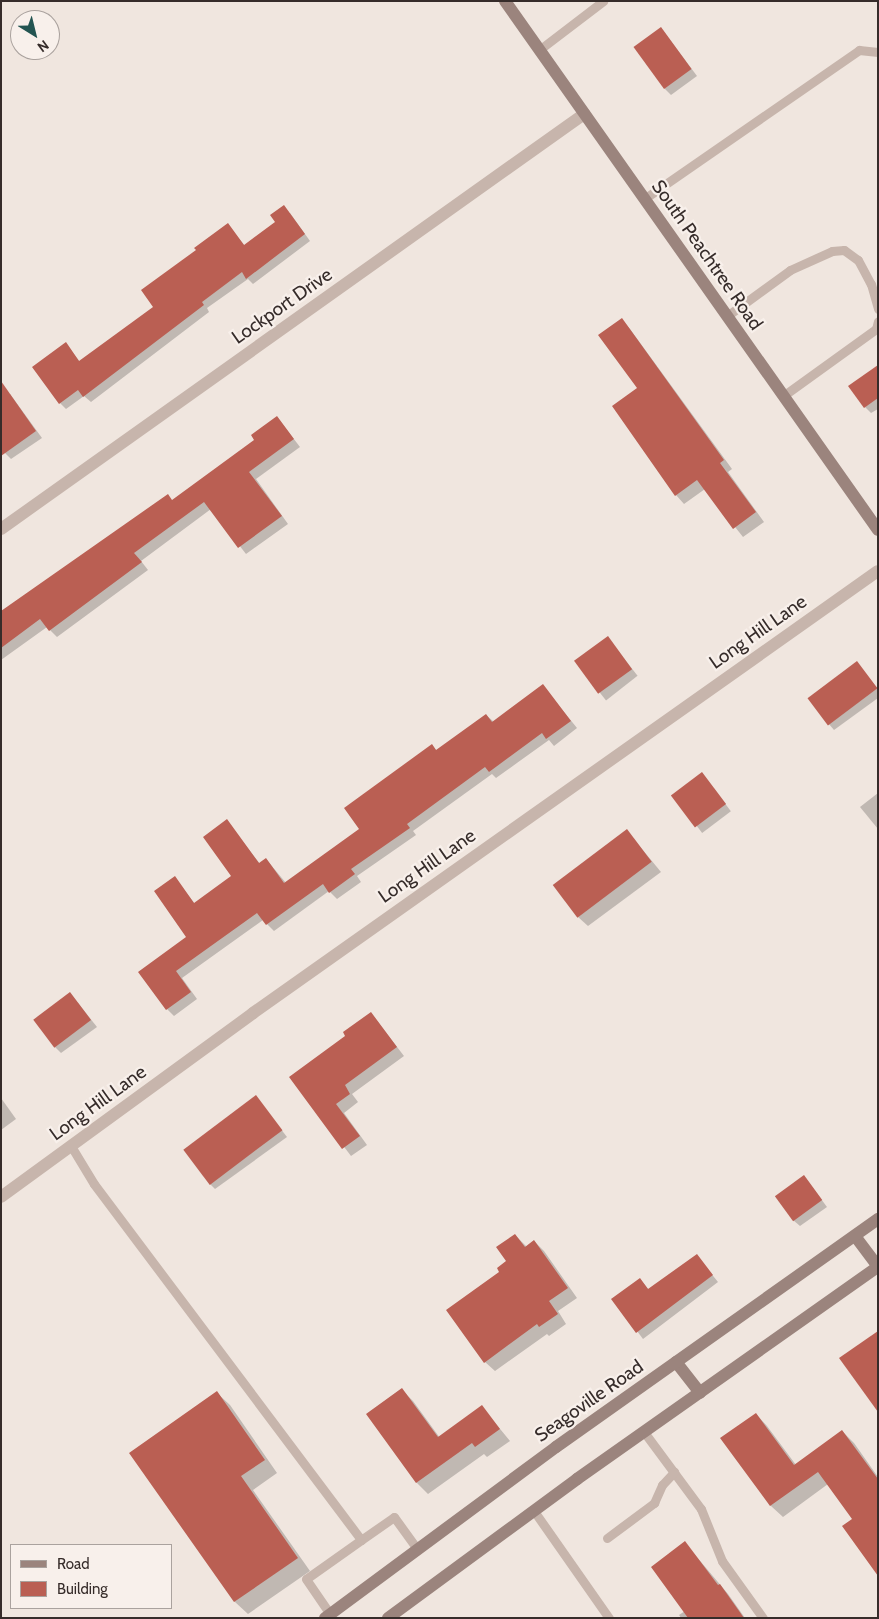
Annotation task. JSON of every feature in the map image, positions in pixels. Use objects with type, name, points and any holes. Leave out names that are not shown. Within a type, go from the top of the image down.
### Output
[{"type":"main road","name":"South Peachtree Road","points":[[505,1],[878,530]]},
{"type":"main road","name":"Seagoville Road","points":[[327,1616],[676,1362],[878,1219]]},
{"type":"main road","points":[[388,1618],[644,1432],[878,1267],[855,1236]]},
{"type":"main road","points":[[676,1362],[700,1393]]},
{"type":"street","name":"Lockport Drive","points":[[1,529],[584,114]]},
{"type":"street","name":"Long Hill Lane","points":[[1,1196],[269,1001],[878,571]]},
{"type":"lane","points":[[539,50],[593,5],[603,1]]},
{"type":"lane","points":[[644,200],[859,50],[878,52]]},
{"type":"lane","points":[[727,316],[790,270],[832,251],[844,250],[858,260],[870,284],[878,309]]},
{"type":"lane","points":[[783,396],[876,329],[878,321]]},
{"type":"lane","points":[[70,1146],[94,1184],[361,1540]]},
{"type":"lane","points":[[644,1432],[701,1509],[722,1560],[763,1618]]},
{"type":"lane","points":[[607,1538],[654,1503],[662,1486],[674,1472]]},
{"type":"lane","points":[[534,1511],[609,1618]]},
{"type":"lane","points":[[327,1616],[306,1579],[394,1517],[417,1549]]},
{"type":"building","points":[[661,27],[692,69],[664,89],[633,47]]},
{"type":"building","points":[[284,205],[305,234],[246,279],[242,272],[202,302],[204,305],[83,397],[78,390],[59,404],[32,367],[66,342],[79,361],[153,307],[141,290],[196,250],[194,248],[228,223],[244,245],[275,222],[270,215]]},
{"type":"building","points":[[622,318],[724,460],[720,463],[756,512],[733,529],[697,480],[675,496],[612,406],[637,388],[598,335]]},
{"type":"building","points":[[878,365],[878,398],[864,408],[848,386]]},
{"type":"building","points":[[1,381],[36,431],[1,456]]},
{"type":"building","points":[[277,416],[294,439],[249,472],[282,516],[238,548],[204,502],[134,553],[142,562],[49,631],[40,619],[1,648],[1,611],[168,494],[172,500],[254,440],[251,435]]},
{"type":"building","points":[[608,636],[632,669],[598,694],[574,661]]},
{"type":"building","points":[[857,661],[877,688],[828,725],[807,698]]},
{"type":"building","points":[[543,684],[571,721],[546,739],[542,733],[489,772],[485,767],[407,824],[410,828],[351,869],[355,874],[329,893],[323,884],[266,925],[257,913],[176,971],[191,992],[166,1010],[138,972],[186,937],[154,891],[175,876],[194,903],[231,876],[203,837],[227,819],[259,863],[266,858],[284,883],[359,829],[344,808],[432,744],[436,750],[486,714],[492,722]]},
{"type":"building","points":[[702,772],[726,804],[695,827],[671,795]]},
{"type":"building","points":[[627,829],[652,862],[577,918],[553,885]]},
{"type":"building","points":[[70,992],[91,1020],[54,1048],[33,1020]]},
{"type":"building","points":[[371,1012],[397,1047],[345,1085],[350,1094],[336,1104],[360,1136],[342,1149],[289,1077],[345,1036],[343,1032]]},
{"type":"building","points":[[256,1095],[282,1130],[210,1185],[183,1150]]},
{"type":"building","points":[[804,1175],[822,1200],[793,1221],[775,1196]]},
{"type":"building","points":[[515,1234],[525,1247],[534,1240],[568,1288],[549,1301],[558,1314],[539,1327],[537,1324],[484,1363],[446,1310],[499,1272],[497,1268],[506,1261],[496,1247]]},
{"type":"building","points":[[697,1254],[713,1275],[636,1333],[611,1299],[640,1278],[648,1289]]},
{"type":"building","points":[[878,1331],[878,1412],[839,1358]]},
{"type":"building","points":[[402,1388],[438,1437],[482,1405],[500,1429],[475,1447],[472,1443],[416,1483],[366,1414]]},
{"type":"building","points":[[217,1391],[265,1460],[241,1476],[298,1558],[234,1602],[129,1453]]},
{"type":"building","points":[[756,1413],[794,1465],[842,1430],[878,1479],[878,1576],[842,1526],[852,1519],[818,1472],[770,1506],[720,1438]]},
{"type":"building","points":[[685,1541],[718,1585],[720,1584],[744,1618],[688,1618],[651,1567]]}]
